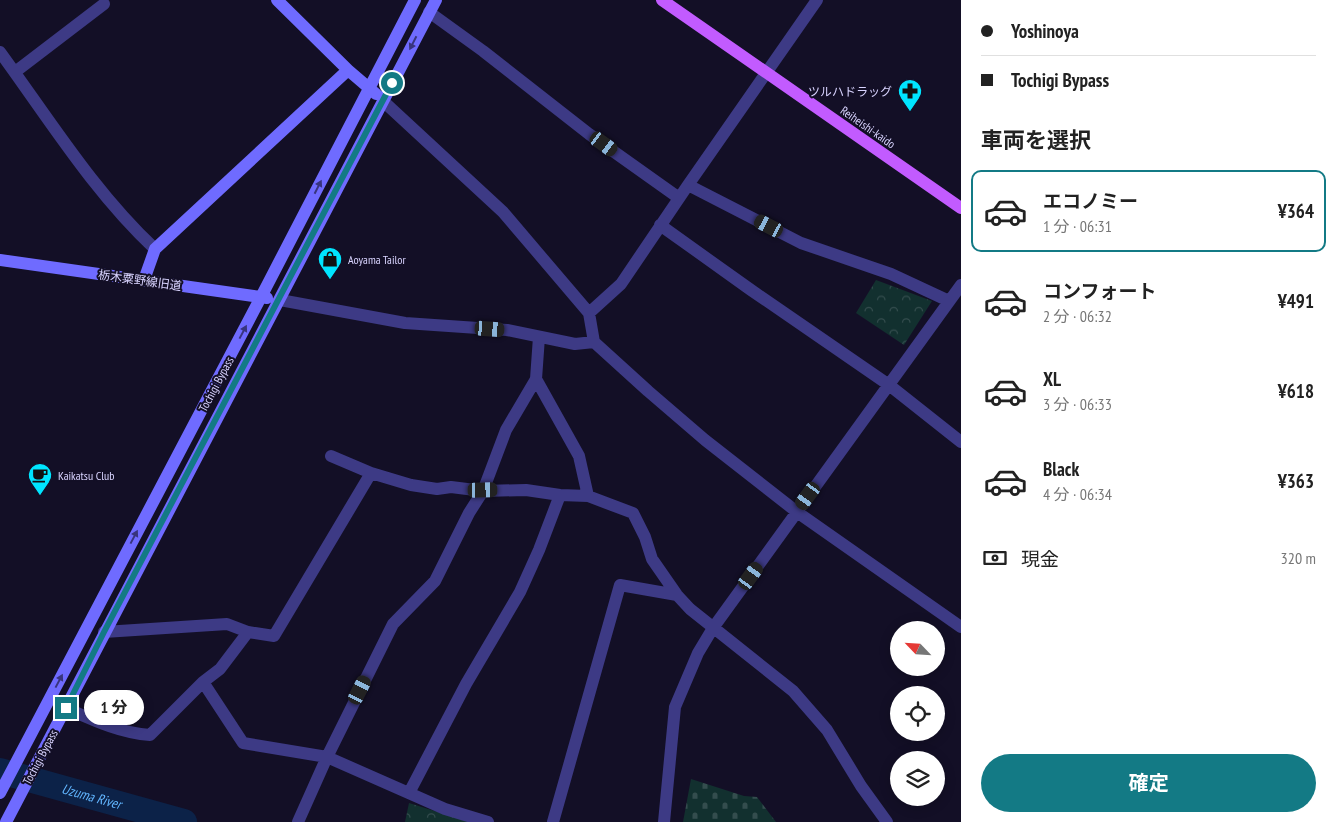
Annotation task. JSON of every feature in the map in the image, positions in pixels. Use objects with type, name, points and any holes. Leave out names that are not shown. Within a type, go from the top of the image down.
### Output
[{"type":"main road","points":[[277,0],[348,70],[383,101]]},
{"type":"main road","name":"Tochigi Bypass","points":[[0,793],[415,0]]},
{"type":"main road","name":"Tochigi Bypass","points":[[5,819],[16,804],[104,632],[436,0]]},
{"type":"main road","name":"Reiheishi-kaido","points":[[662,0],[961,208]]},
{"type":"main road","points":[[144,280],[155,249],[348,70]]},
{"type":"main road","name":"栃木粟野線旧道","points":[[0,260],[280,300]]},
{"type":"street","points":[[589,313],[621,284],[660,225],[818,0]]},
{"type":"street","points":[[15,72],[104,4]]},
{"type":"street","points":[[429,12],[483,51],[589,134],[679,198]]},
{"type":"street","points":[[0,52],[77,158],[128,224],[155,249]]},
{"type":"street","points":[[383,101],[503,212],[589,313],[594,342],[705,440],[797,512],[961,627]]},
{"type":"street","points":[[688,185],[801,243],[891,274],[949,301]]},
{"type":"street","points":[[660,225],[889,384],[961,442]]},
{"type":"street","points":[[664,822],[675,707],[698,653],[713,628],[961,285]]},
{"type":"street","points":[[280,300],[405,323],[507,330],[575,344],[594,342]]},
{"type":"street","points":[[298,822],[327,757],[394,624],[434,581],[483,490],[506,430],[536,379],[539,337]]},
{"type":"street","points":[[536,379],[579,456],[588,496]]},
{"type":"street","points":[[331,456],[371,473],[411,486],[438,489],[451,487],[483,490],[526,490],[560,495],[588,496],[634,513],[646,537],[652,559],[677,595],[690,609],[793,692],[827,730],[861,786],[887,822]]},
{"type":"street","points":[[104,632],[227,624],[248,632],[274,636],[371,473]]},
{"type":"street","points":[[409,794],[466,684],[520,592],[539,550],[560,495]]},
{"type":"street","points":[[553,822],[620,585],[677,595]]},
{"type":"street","points":[[66,708],[103,725],[135,734],[150,735],[203,682],[220,669],[248,632]]},
{"type":"street","points":[[203,682],[244,743],[327,757],[409,794],[488,822]]},
{"type":"green space","points":[[876,280],[932,301],[904,345],[856,313]]},
{"type":"green space","points":[[691,779],[744,796],[757,797],[776,822],[683,822]]},
{"type":"green space","points":[[409,803],[470,822],[405,822]]},
{"type":"waterway","name":"Uzuma River","points":[[0,771],[184,822]]},
{"type":"place","name":"ツルハドラッグ","points":[[910,112]]},
{"type":"place","name":"Aoyama Tailor","points":[[330,280]]},
{"type":"place","name":"Kaikatsu Club","points":[[40,496]]},
{"type":"route","points":[[66,708],[392,83]]}]
